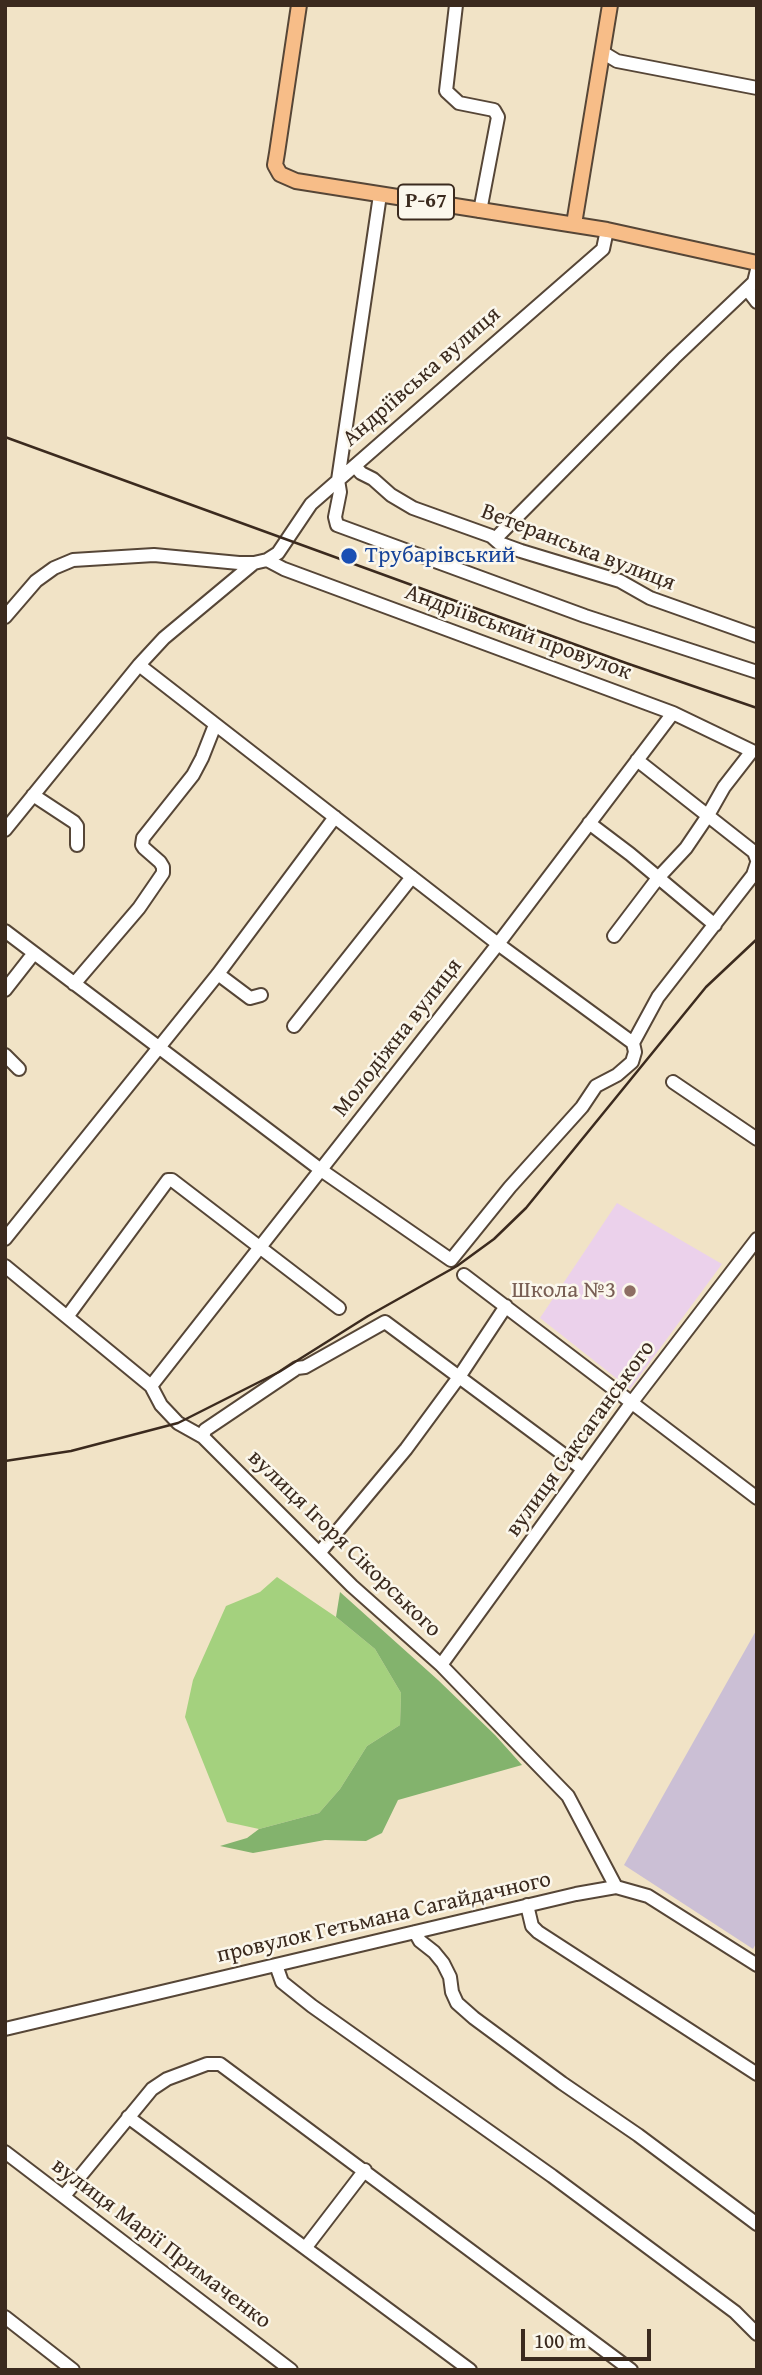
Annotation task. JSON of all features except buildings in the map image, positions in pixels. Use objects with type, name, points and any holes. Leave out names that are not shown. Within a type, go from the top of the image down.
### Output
[{"type":"main road","name":"Р-67","points":[[299,5],[279,128],[275,165],[280,174],[296,181],[607,230],[757,263]]},
{"type":"main road","points":[[574,224],[610,5]]},
{"type":"street","points":[[456,5],[446,91],[459,103],[494,110],[498,117],[480,211]]},
{"type":"street","points":[[602,52],[617,61],[757,88]]},
{"type":"street","points":[[380,195],[338,480],[340,492],[335,517],[337,525],[585,616],[757,672]]},
{"type":"street","name":"Андріївська вулиця","points":[[5,830],[164,638],[260,562],[278,553],[311,504],[603,249],[607,230]]},
{"type":"street","points":[[495,539],[674,358],[754,282],[757,270]]},
{"type":"street","points":[[747,289],[757,302]]},
{"type":"street","name":"Ветеранська вулиця","points":[[355,466],[391,495],[413,508],[491,536],[499,543],[521,551],[620,581],[650,598],[757,636]]},
{"type":"street","name":"Андріївський провулок","points":[[5,617],[36,581],[54,568],[73,560],[154,555],[260,562],[673,713],[752,751],[724,787],[707,817]]},
{"type":"street","points":[[139,665],[498,944],[633,1043]]},
{"type":"street","name":"Молодіжна вулиця","points":[[151,1386],[498,944],[673,713]]},
{"type":"street","points":[[74,984],[139,908],[163,873],[160,862],[142,845],[143,838],[193,775],[215,725]]},
{"type":"street","points":[[5,931],[321,1170],[451,1260],[510,1187],[582,1107],[596,1086],[617,1075],[632,1062],[635,1052],[633,1043],[658,997],[753,875],[757,861],[754,852],[637,760]]},
{"type":"street","points":[[33,795],[74,822],[77,845]]},
{"type":"street","points":[[5,1239],[218,974],[335,817]]},
{"type":"street","points":[[614,936],[707,817]]},
{"type":"street","points":[[589,823],[715,925]]},
{"type":"street","points":[[294,1026],[412,877]]},
{"type":"street","points":[[5,990],[34,953]]},
{"type":"street","points":[[218,974],[254,999]]},
{"type":"street","points":[[5,1055],[19,1069]]},
{"type":"street","points":[[674,1082],[757,1139]]},
{"type":"street","points":[[67,1317],[168,1180],[172,1180],[339,1308]]},
{"type":"street","name":"вулиця Саксаганського","points":[[441,1665],[632,1402],[757,1239]]},
{"type":"street","name":"вулиця Ігоря Сікорського","points":[[5,1266],[151,1386],[162,1405],[178,1423],[203,1437],[352,1586],[441,1665],[568,1796],[616,1887]]},
{"type":"street","points":[[464,1275],[757,1498]]},
{"type":"street","points":[[320,1552],[406,1449],[459,1377],[506,1306]]},
{"type":"street","points":[[203,1437],[205,1430],[297,1368],[305,1367],[385,1322],[583,1469]]},
{"type":"street","name":"провулок Гетьмана Сагайдачного","points":[[5,2029],[527,1905],[616,1887],[648,1896],[757,1965]]},
{"type":"street","points":[[527,1905],[532,1926],[538,1932],[757,2074]]},
{"type":"street","points":[[415,1932],[420,1941],[443,1963],[450,1977],[457,2004],[465,2011],[521,2054],[754,2218]]},
{"type":"street","points":[[276,1965],[282,1982],[312,2006],[552,2176],[735,2312],[757,2334]]},
{"type":"street","points":[[64,2196],[152,2089],[167,2079],[207,2064],[220,2064],[631,2370]]},
{"type":"street","points":[[128,2117],[470,2370]]},
{"type":"street","name":"вулиця Марії Примаченко","points":[[5,2152],[291,2370]]},
{"type":"street","points":[[306,2248],[365,2171]]},
{"type":"street","points":[[5,2317],[73,2370]]},
{"type":"shaded area","name":"Школа №3","points":[[617,1203],[722,1264],[630,1389],[540,1318]]},
{"type":"shaded area","points":[[757,1629],[757,1942],[753,1949],[624,1865]]},
{"type":"green space","points":[[277,1577],[336,1617],[375,1649],[401,1693],[400,1725],[367,1746],[340,1789],[319,1813],[259,1829],[227,1822],[185,1717],[193,1680],[226,1606],[260,1592]]},
{"type":"green space","points":[[340,1592],[438,1680],[522,1765],[398,1800],[382,1833],[366,1841],[325,1840],[253,1853],[220,1846],[247,1838],[259,1829],[319,1813],[340,1789],[367,1746],[400,1725],[401,1693],[375,1649],[336,1617]]},
{"type":"railway","points":[[5,437],[757,708]]},
{"type":"railway","points":[[5,1461],[71,1451],[178,1423],[279,1372],[368,1316],[457,1266],[494,1239],[526,1208],[706,987],[757,939]]},
{"type":"place","name":"Трубарівський","points":[[349,556]]},
{"type":"place","name":"Школа №3","points":[[630,1291]]}]
